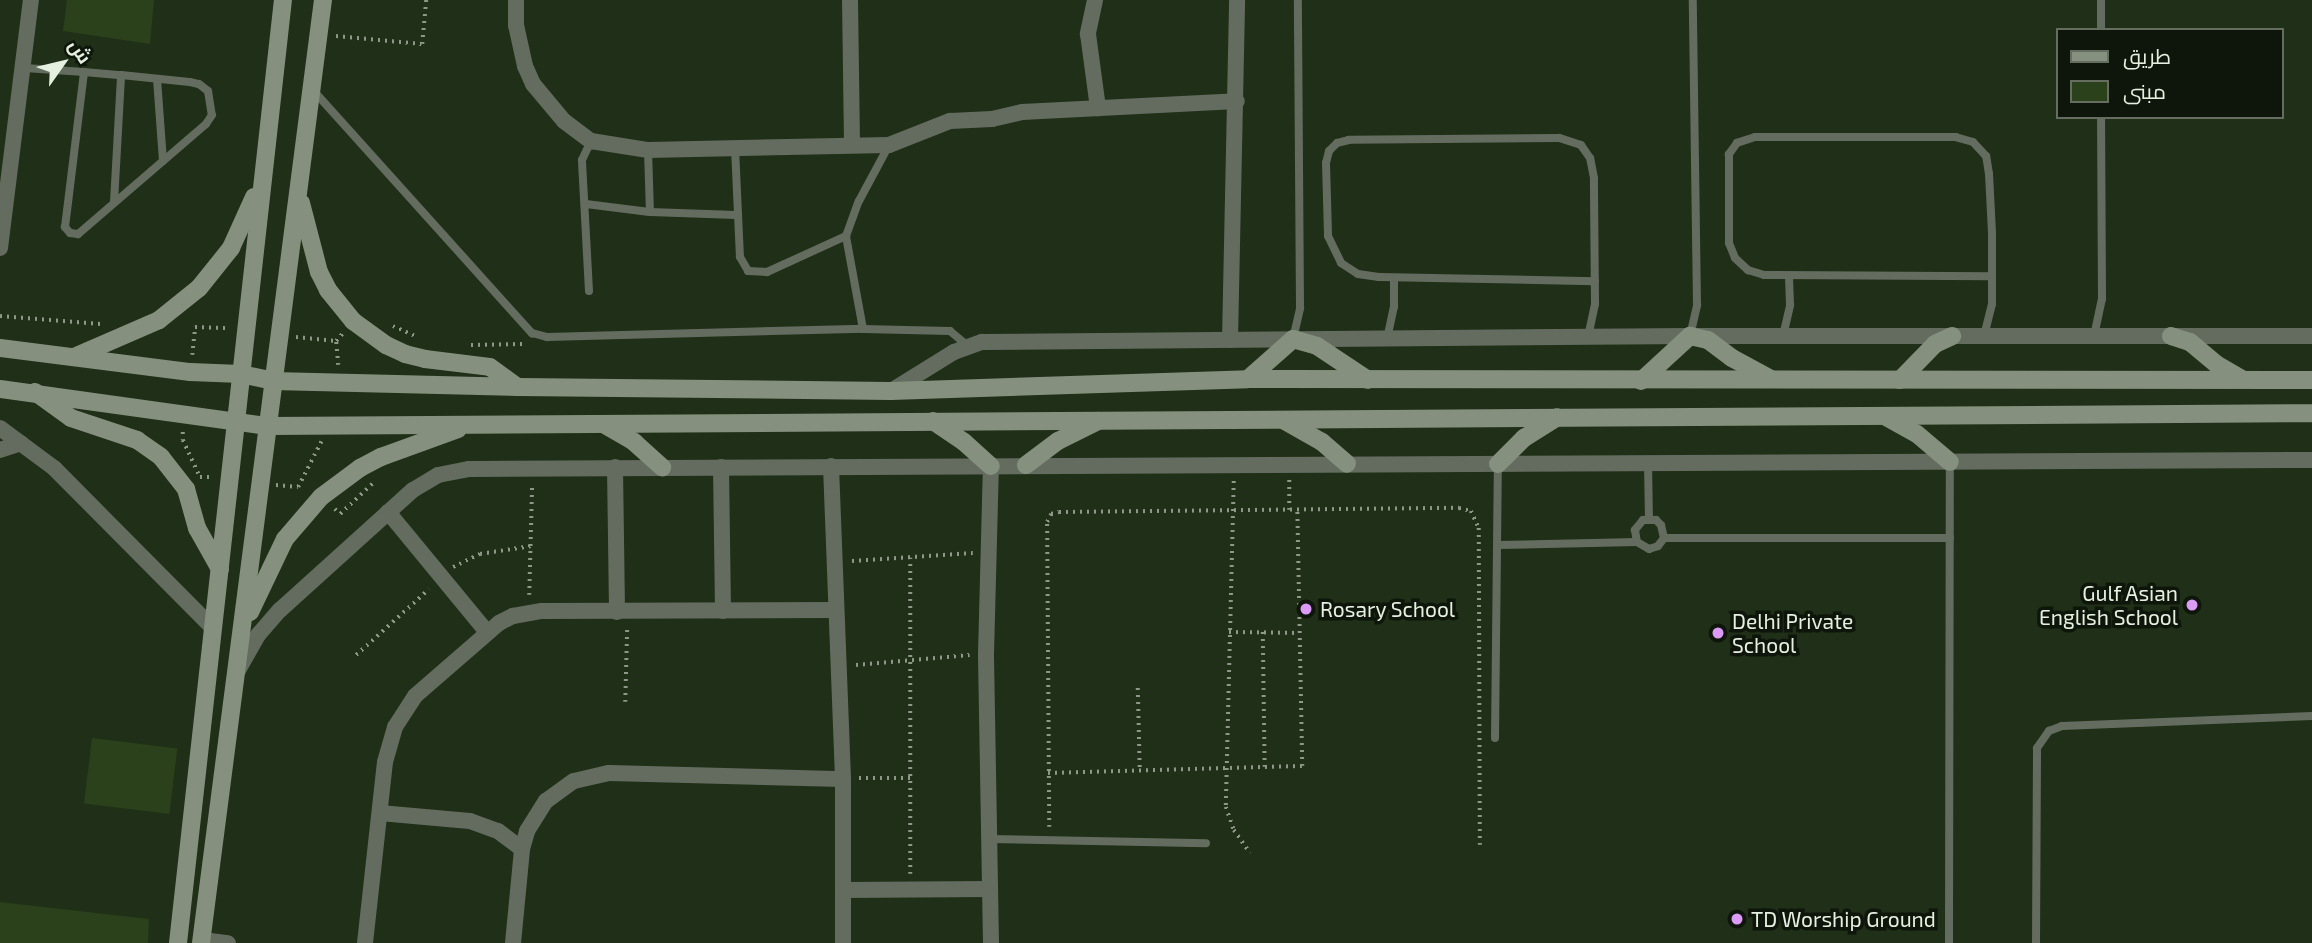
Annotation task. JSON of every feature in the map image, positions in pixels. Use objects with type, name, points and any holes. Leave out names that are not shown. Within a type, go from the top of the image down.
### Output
[{"type":"main road","points":[[178,943],[283,0]]},
{"type":"main road","points":[[201,942],[323,0]]},
{"type":"main road","points":[[73,357],[159,320],[199,288],[231,248],[263,174]]},
{"type":"main road","points":[[298,190],[319,272],[328,290],[353,321],[386,345],[405,354],[490,367],[518,387]]},
{"type":"main road","points":[[1641,381],[1689,336],[1708,340],[1732,358],[1774,381]]},
{"type":"main road","points":[[1900,380],[1935,344],[1952,336]]},
{"type":"main road","points":[[2171,336],[2190,342],[2216,364],[2246,380]]},
{"type":"main road","points":[[1248,379],[1293,339],[1317,346],[1371,381]]},
{"type":"main road","points":[[0,348],[190,372],[241,374],[273,381],[518,387],[891,390],[1248,379],[2312,380]]},
{"type":"main road","points":[[0,389],[268,426],[2312,413]]},
{"type":"main road","points":[[35,392],[71,418],[137,440],[161,457],[186,489],[197,528],[220,569]]},
{"type":"main road","points":[[1879,414],[1917,434],[1950,462]]},
{"type":"main road","points":[[1498,464],[1524,438],[1557,417]]},
{"type":"main road","points":[[1280,418],[1322,442],[1346,464]]},
{"type":"main road","points":[[1026,465],[1058,441],[1104,419]]},
{"type":"main road","points":[[933,421],[964,442],[991,466]]},
{"type":"main road","points":[[602,423],[634,442],[662,467]]},
{"type":"main road","points":[[241,635],[271,563],[285,540],[321,497],[381,457],[470,425]]},
{"type":"street","points":[[0,248],[25,68],[31,0]]},
{"type":"street","points":[[516,0],[519,46],[534,84],[564,121],[591,141],[648,150],[890,145],[950,121],[992,119],[1022,112],[1237,101]]},
{"type":"street","points":[[850,0],[852,145]]},
{"type":"street","points":[[1095,0],[1088,34],[1098,108]]},
{"type":"street","points":[[1230,340],[1237,0]]},
{"type":"street","points":[[891,390],[968,346],[997,342],[1689,336],[2312,335]]},
{"type":"street","points":[[0,428],[54,468],[213,628]]},
{"type":"street","points":[[0,450],[22,443]]},
{"type":"street","points":[[236,674],[268,622],[388,512],[424,482],[446,473],[469,469],[2312,460]]},
{"type":"street","points":[[831,466],[843,779],[843,943]]},
{"type":"street","points":[[991,466],[991,552],[986,654],[991,943]]},
{"type":"street","points":[[615,467],[622,612]]},
{"type":"street","points":[[721,467],[723,611]]},
{"type":"street","points":[[388,512],[487,632]]},
{"type":"street","points":[[365,943],[388,744],[404,711],[429,683],[499,623],[528,612],[836,610]]},
{"type":"street","points":[[513,943],[522,849],[535,815],[545,801],[574,781],[609,773],[843,779]]},
{"type":"street","points":[[380,813],[470,821],[498,831],[522,849]]},
{"type":"street","points":[[843,890],[990,889]]},
{"type":"street","points":[[201,942],[228,943]]},
{"type":"lane","points":[[1293,339],[1300,308],[1298,0]]},
{"type":"lane","points":[[1689,336],[1697,305],[1693,0]]},
{"type":"lane","points":[[2101,0],[2101,28]]},
{"type":"lane","points":[[25,68],[84,72],[121,75],[200,84],[208,91],[212,115],[206,124],[78,234],[70,233],[65,227],[84,72]]},
{"type":"lane","points":[[114,202],[121,75]]},
{"type":"lane","points":[[157,79],[163,161]]},
{"type":"lane","points":[[311,88],[532,333],[547,337],[863,329],[950,331],[968,346]]},
{"type":"lane","points":[[2094,336],[2102,299],[2101,119]]},
{"type":"lane","points":[[1984,336],[1992,303],[1992,276],[1989,165],[1973,142],[1956,137],[1749,138],[1737,143],[1728,160],[1729,243],[1735,258],[1748,270],[1763,275],[1789,276],[1992,276]]},
{"type":"lane","points":[[1587,337],[1595,304],[1595,281],[1595,236],[1592,165],[1581,145],[1567,139],[1338,143],[1329,151],[1326,163],[1331,246],[1349,270],[1368,277],[1595,281]]},
{"type":"lane","points":[[589,291],[582,160],[591,141]]},
{"type":"lane","points":[[863,329],[846,236],[859,201],[890,145]]},
{"type":"lane","points":[[735,147],[740,257],[748,271],[767,272],[846,236]]},
{"type":"lane","points":[[648,150],[650,212]]},
{"type":"lane","points":[[586,204],[650,212],[736,215]]},
{"type":"lane","points":[[1783,336],[1790,305],[1789,276]]},
{"type":"lane","points":[[1387,339],[1394,307],[1394,278]]},
{"type":"lane","points":[[1949,943],[1950,462]]},
{"type":"lane","points":[[1648,463],[1649,519]]},
{"type":"lane","points":[[1494,738],[1498,464]]},
{"type":"lane","points":[[1649,519],[1638,524],[1635,530],[1637,542],[1644,548],[1654,548],[1664,538],[1950,538]]},
{"type":"lane","points":[[1649,519],[1661,525],[1664,538]]},
{"type":"lane","points":[[1497,545],[1637,542]]},
{"type":"lane","points":[[2036,943],[2037,748],[2049,731],[2062,726],[2312,716]]},
{"type":"lane","points":[[989,839],[1206,843]]},
{"type":"path","points":[[318,34],[422,44],[426,0]]},
{"type":"path","points":[[0,316],[94,326],[110,322]]},
{"type":"path","points":[[1234,464],[1226,807],[1234,831],[1250,853]]},
{"type":"path","points":[[1289,464],[1289,510]]},
{"type":"path","points":[[528,612],[532,468]]},
{"type":"path","points":[[1048,772],[1301,766],[1297,509]]},
{"type":"path","points":[[1049,840],[1048,518],[1059,512],[1465,509],[1476,516],[1479,528],[1480,845]]},
{"type":"path","points":[[836,562],[991,552]]},
{"type":"path","points":[[909,889],[910,558]]},
{"type":"path","points":[[622,612],[625,702]]},
{"type":"path","points":[[1228,632],[1299,633]]},
{"type":"path","points":[[1263,632],[1265,767]]},
{"type":"path","points":[[839,666],[986,654]]},
{"type":"path","points":[[1138,688],[1140,770]]},
{"type":"path","points":[[843,779],[910,778]]},
{"type":"building","points":[[67,0],[154,0],[150,44],[63,31]]},
{"type":"building","points":[[92,738],[177,748],[169,814],[84,804]]},
{"type":"building","points":[[0,902],[149,919],[148,943],[0,943]]},
{"type":"place","name":"Gulf Asian English School","points":[[2192,605]]},
{"type":"place","name":"Rosary School","points":[[1306,609]]},
{"type":"place","name":"Delhi Private School","points":[[1718,633]]},
{"type":"place","name":"TD Worship Ground","points":[[1737,919]]}]
